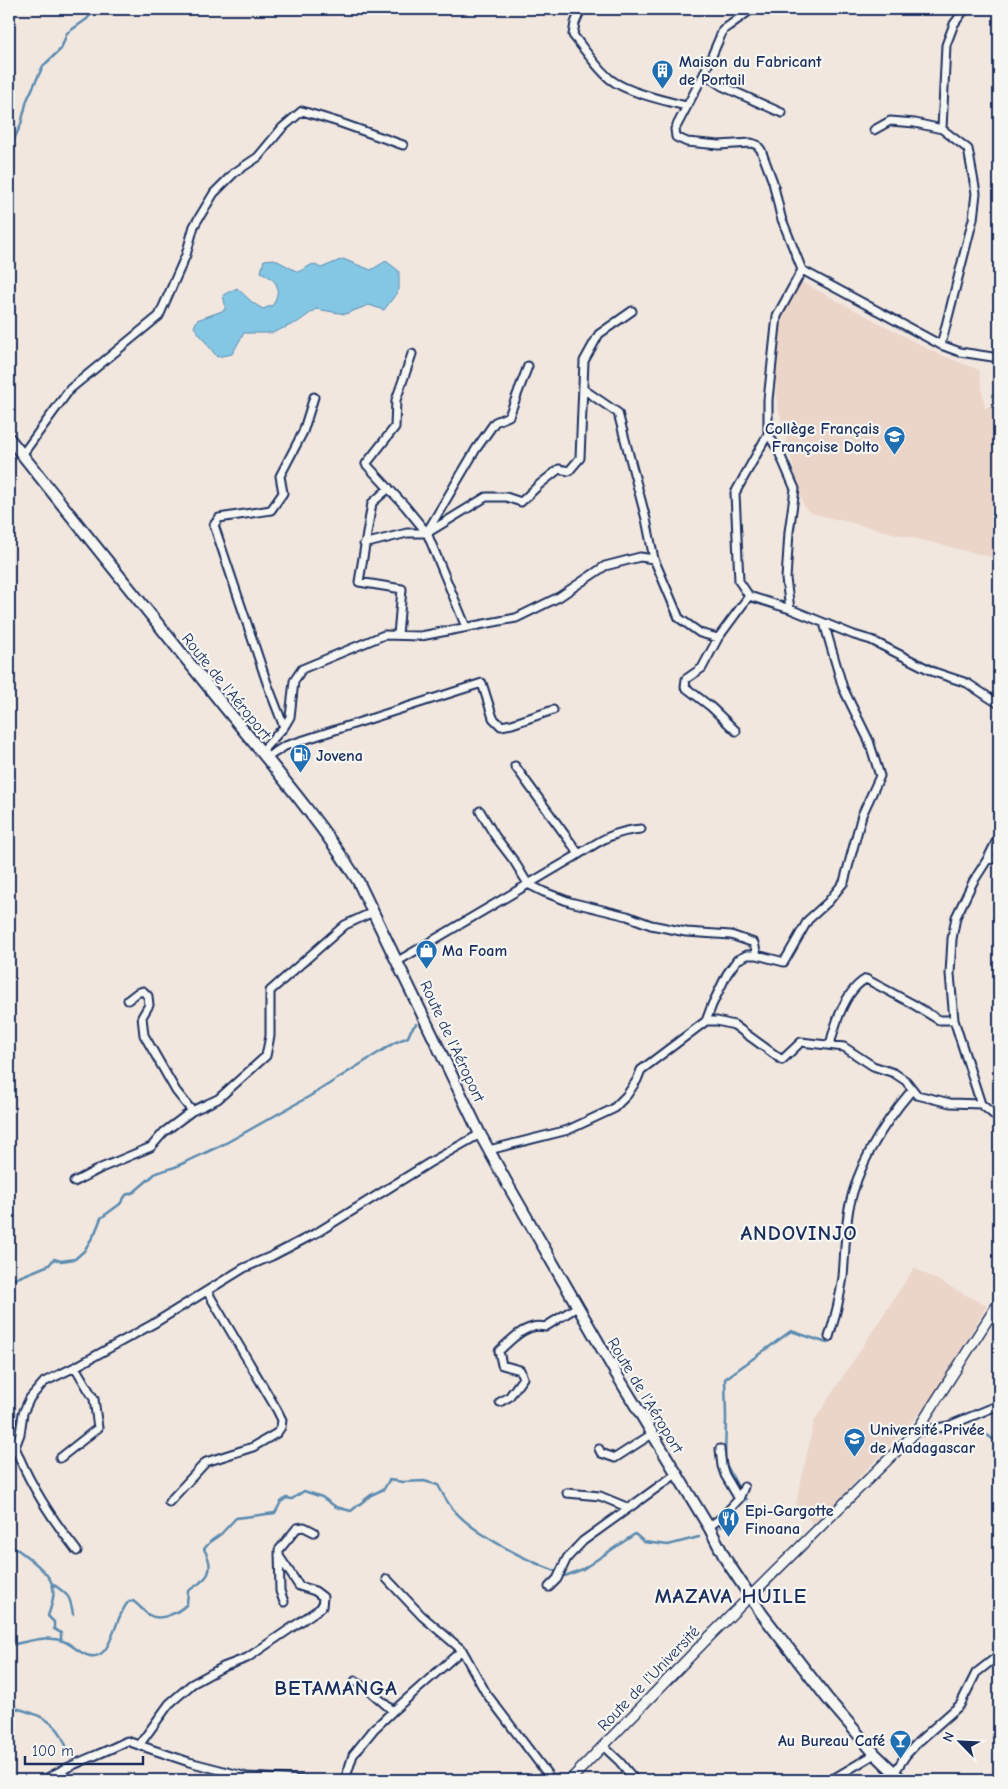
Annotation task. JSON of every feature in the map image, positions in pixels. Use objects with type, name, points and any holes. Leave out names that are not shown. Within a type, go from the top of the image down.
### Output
[{"type":"main road","name":"Route de l'Aéroport","points":[[9,438],[338,850],[358,881],[480,1134],[576,1306],[709,1527],[726,1560],[749,1596],[827,1698],[875,1754],[898,1777]]},
{"type":"street","points":[[581,9],[575,23],[573,35],[597,66],[612,80],[656,98],[686,106]]},
{"type":"street","points":[[752,9],[723,30],[704,74],[674,130],[676,137],[687,142],[711,144],[751,142],[757,145],[761,150],[773,182],[781,217],[802,270],[941,345],[960,352],[999,358]]},
{"type":"street","points":[[942,129],[946,45],[954,24],[965,9]]},
{"type":"street","points":[[704,74],[722,86],[782,113]]},
{"type":"street","points":[[22,455],[70,390],[160,316],[186,255],[194,226],[214,192],[234,173],[258,156],[282,128],[302,111],[403,145]]},
{"type":"street","points":[[874,130],[890,121],[915,123],[942,129],[968,149],[976,193],[973,219],[941,345]]},
{"type":"street","points":[[802,270],[777,316],[768,400],[768,434],[735,493],[739,581],[749,596],[790,609],[871,640],[934,672],[967,683],[999,704]]},
{"type":"street","points":[[364,544],[407,533],[427,533],[486,496],[506,497],[521,502],[559,469],[569,471],[580,458],[584,361],[599,334],[632,311]]},
{"type":"street","points":[[412,354],[396,400],[395,427],[366,464],[427,533],[466,627]]},
{"type":"street","points":[[427,533],[476,449],[495,422],[509,416],[528,366]]},
{"type":"street","points":[[582,389],[618,413],[646,519],[654,559],[679,618],[700,633],[718,638]]},
{"type":"street","points":[[284,727],[267,683],[214,525],[219,518],[271,510],[283,494],[280,476],[302,432],[314,397]]},
{"type":"street","points":[[768,434],[778,450],[795,488],[789,532],[786,579],[790,609]]},
{"type":"street","points":[[389,488],[372,503],[359,582],[402,589],[398,635]]},
{"type":"street","points":[[263,755],[290,718],[294,681],[302,669],[384,635],[421,636],[516,618],[559,597],[605,566],[640,557],[654,559]]},
{"type":"street","points":[[736,731],[711,707],[685,687],[686,679],[702,668],[718,638],[749,596]]},
{"type":"street","points":[[489,1150],[568,1130],[613,1110],[637,1080],[641,1070],[706,1021],[727,974],[737,960],[747,955],[757,954],[784,962],[808,920],[828,902],[844,882],[862,815],[880,776],[868,741],[842,688],[824,623]]},
{"type":"street","points":[[263,755],[482,683],[493,718],[501,726],[553,710]]},
{"type":"street","points":[[515,766],[580,854]]},
{"type":"street","points":[[480,811],[528,884],[570,902],[627,916],[651,925],[686,932],[731,935],[754,943],[757,954]]},
{"type":"street","points":[[398,961],[604,838],[620,831],[641,829]]},
{"type":"street","points":[[999,836],[987,860],[972,882],[956,918],[952,939],[950,974],[954,1020],[981,1104],[999,1119]]},
{"type":"street","points":[[987,860],[999,858]]},
{"type":"street","points":[[74,1182],[101,1168],[151,1147],[164,1132],[192,1111],[218,1099],[266,1056],[270,1036],[270,991],[345,925],[373,912]]},
{"type":"street","points":[[830,1045],[835,1025],[845,1003],[858,983],[866,979],[939,1020],[954,1020]]},
{"type":"street","points":[[128,1000],[137,993],[144,991],[148,996],[149,1005],[142,1017],[144,1035],[176,1091],[192,1111]]},
{"type":"street","points":[[706,1021],[717,1021],[734,1025],[782,1060],[801,1042],[844,1047],[874,1066],[894,1073],[906,1081],[917,1095],[950,1103],[981,1104]]},
{"type":"street","points":[[829,1337],[841,1287],[849,1208],[856,1182],[868,1153],[898,1106],[912,1090]]},
{"type":"street","points":[[77,1551],[46,1509],[25,1473],[15,1447],[20,1434],[23,1413],[30,1398],[44,1382],[153,1324],[244,1268],[318,1232],[428,1163],[480,1134]]},
{"type":"street","points":[[170,1502],[206,1462],[253,1447],[277,1433],[281,1427],[282,1420],[278,1410],[207,1291]]},
{"type":"street","name":"Route de l'Université","points":[[570,1780],[749,1596],[916,1432],[999,1302]]},
{"type":"street","points":[[500,1402],[509,1397],[524,1378],[520,1370],[502,1365],[499,1351],[512,1338],[534,1325],[545,1327],[576,1306]]},
{"type":"street","points":[[60,1458],[98,1428],[94,1399],[75,1367]]},
{"type":"street","points":[[916,1432],[948,1426],[999,1405]]},
{"type":"street","points":[[599,1449],[601,1453],[615,1458],[652,1434]]},
{"type":"street","points":[[720,1449],[723,1470],[739,1499]]},
{"type":"street","points":[[549,1587],[557,1579],[568,1558],[583,1541],[676,1474]]},
{"type":"street","points":[[709,1527],[722,1517],[739,1499],[744,1487]]},
{"type":"street","points":[[567,1493],[600,1496],[629,1508]]},
{"type":"street","points":[[284,1602],[280,1591],[279,1550],[297,1528],[304,1528],[314,1532]]},
{"type":"street","points":[[140,1744],[169,1704],[192,1684],[215,1671],[247,1658],[322,1607],[323,1597],[315,1591],[299,1586],[279,1556]]},
{"type":"street","points":[[387,1579],[422,1616],[462,1650],[486,1693],[552,1780]]},
{"type":"street","points":[[344,1780],[356,1751],[393,1711],[462,1650]]},
{"type":"street","points":[[898,1777],[906,1755],[960,1705],[976,1673],[999,1656]]},
{"type":"street","points":[[355,1681],[370,1690],[393,1711]]},
{"type":"street","points":[[44,1780],[127,1741],[190,1762],[247,1777],[302,1780]]},
{"type":"street","points":[[603,1746],[619,1761],[634,1780]]},
{"type":"street","points":[[831,1780],[875,1754]]},
{"type":"shaded area","name":"Collège Français Françoise Dolto","points":[[800,281],[936,353],[979,370],[985,409],[995,402],[999,402],[999,559],[811,513],[806,509],[803,504],[778,407],[772,338],[774,329]]},
{"type":"shaded area","points":[[914,1268],[987,1306],[930,1402],[814,1524],[796,1505],[814,1421]]},
{"type":"water","points":[[274,259],[298,272],[313,264],[321,268],[343,259],[371,270],[386,261],[399,271],[399,290],[384,310],[369,305],[345,314],[316,309],[298,322],[272,333],[244,333],[232,354],[217,357],[194,327],[197,320],[225,310],[223,295],[237,288],[253,303],[263,309],[273,305],[277,293],[276,285],[271,278],[261,272],[264,260]]},
{"type":"waterway","points":[[9,146],[12,144],[21,124],[27,100],[43,66],[61,49],[67,33],[87,19],[95,9]]},
{"type":"waterway","points":[[9,1288],[12,1280],[49,1265],[54,1259],[61,1261],[75,1259],[84,1251],[95,1233],[101,1218],[120,1204],[126,1195],[134,1192],[156,1173],[175,1167],[226,1143],[310,1096],[394,1043],[408,1037],[416,1024]]},
{"type":"waterway","points":[[740,1491],[725,1462],[725,1379],[791,1331],[827,1343]]},
{"type":"waterway","points":[[974,1425],[999,1444]]},
{"type":"waterway","points":[[9,1645],[50,1638],[68,1643],[88,1655],[99,1655],[110,1641],[128,1602],[133,1601],[154,1617],[164,1617],[179,1610],[187,1604],[188,1591],[208,1575],[210,1564],[204,1549],[211,1541],[221,1534],[236,1518],[275,1513],[281,1502],[286,1498],[292,1499],[304,1491],[322,1497],[336,1507],[351,1511],[371,1495],[384,1489],[389,1480],[403,1482],[424,1481],[438,1485],[452,1508],[473,1527],[516,1554],[558,1572]]},
{"type":"waterway","points":[[739,1503],[747,1499]]},
{"type":"waterway","points":[[721,1527],[734,1509]]},
{"type":"waterway","points":[[561,1574],[565,1576],[583,1569],[635,1534],[644,1542],[668,1545],[699,1537]]},
{"type":"waterway","points":[[9,1543],[27,1556],[49,1578],[53,1588],[53,1600],[48,1616],[54,1622],[54,1629],[61,1633],[61,1640]]},
{"type":"waterway","points":[[53,1584],[68,1596],[73,1614]]},
{"type":"waterway","points":[[9,1707],[29,1712],[48,1721],[59,1732],[67,1748]]},
{"type":"place","name":"Maison du Fabricant de Portail","points":[[663,89]]},
{"type":"place","name":"Collège Français Françoise Dolto","points":[[895,456]]},
{"type":"place","name":"Jovena","points":[[300,774]]},
{"type":"place","name":"Ma Foam","points":[[426,969]]},
{"type":"place","name":"Université Privée de Madagascar","points":[[854,1457]]},
{"type":"place","name":"Epi-Gargotte Finoana","points":[[729,1538]]},
{"type":"place","name":"Au Bureau Café","points":[[901,1759]]},
{"type":"district","name":"ANDOVINJO","points":[[799,1233]]},
{"type":"district","name":"MAZAVA HUILE","points":[[731,1596]]},
{"type":"district","name":"BETAMANGA","points":[[336,1688]]}]
